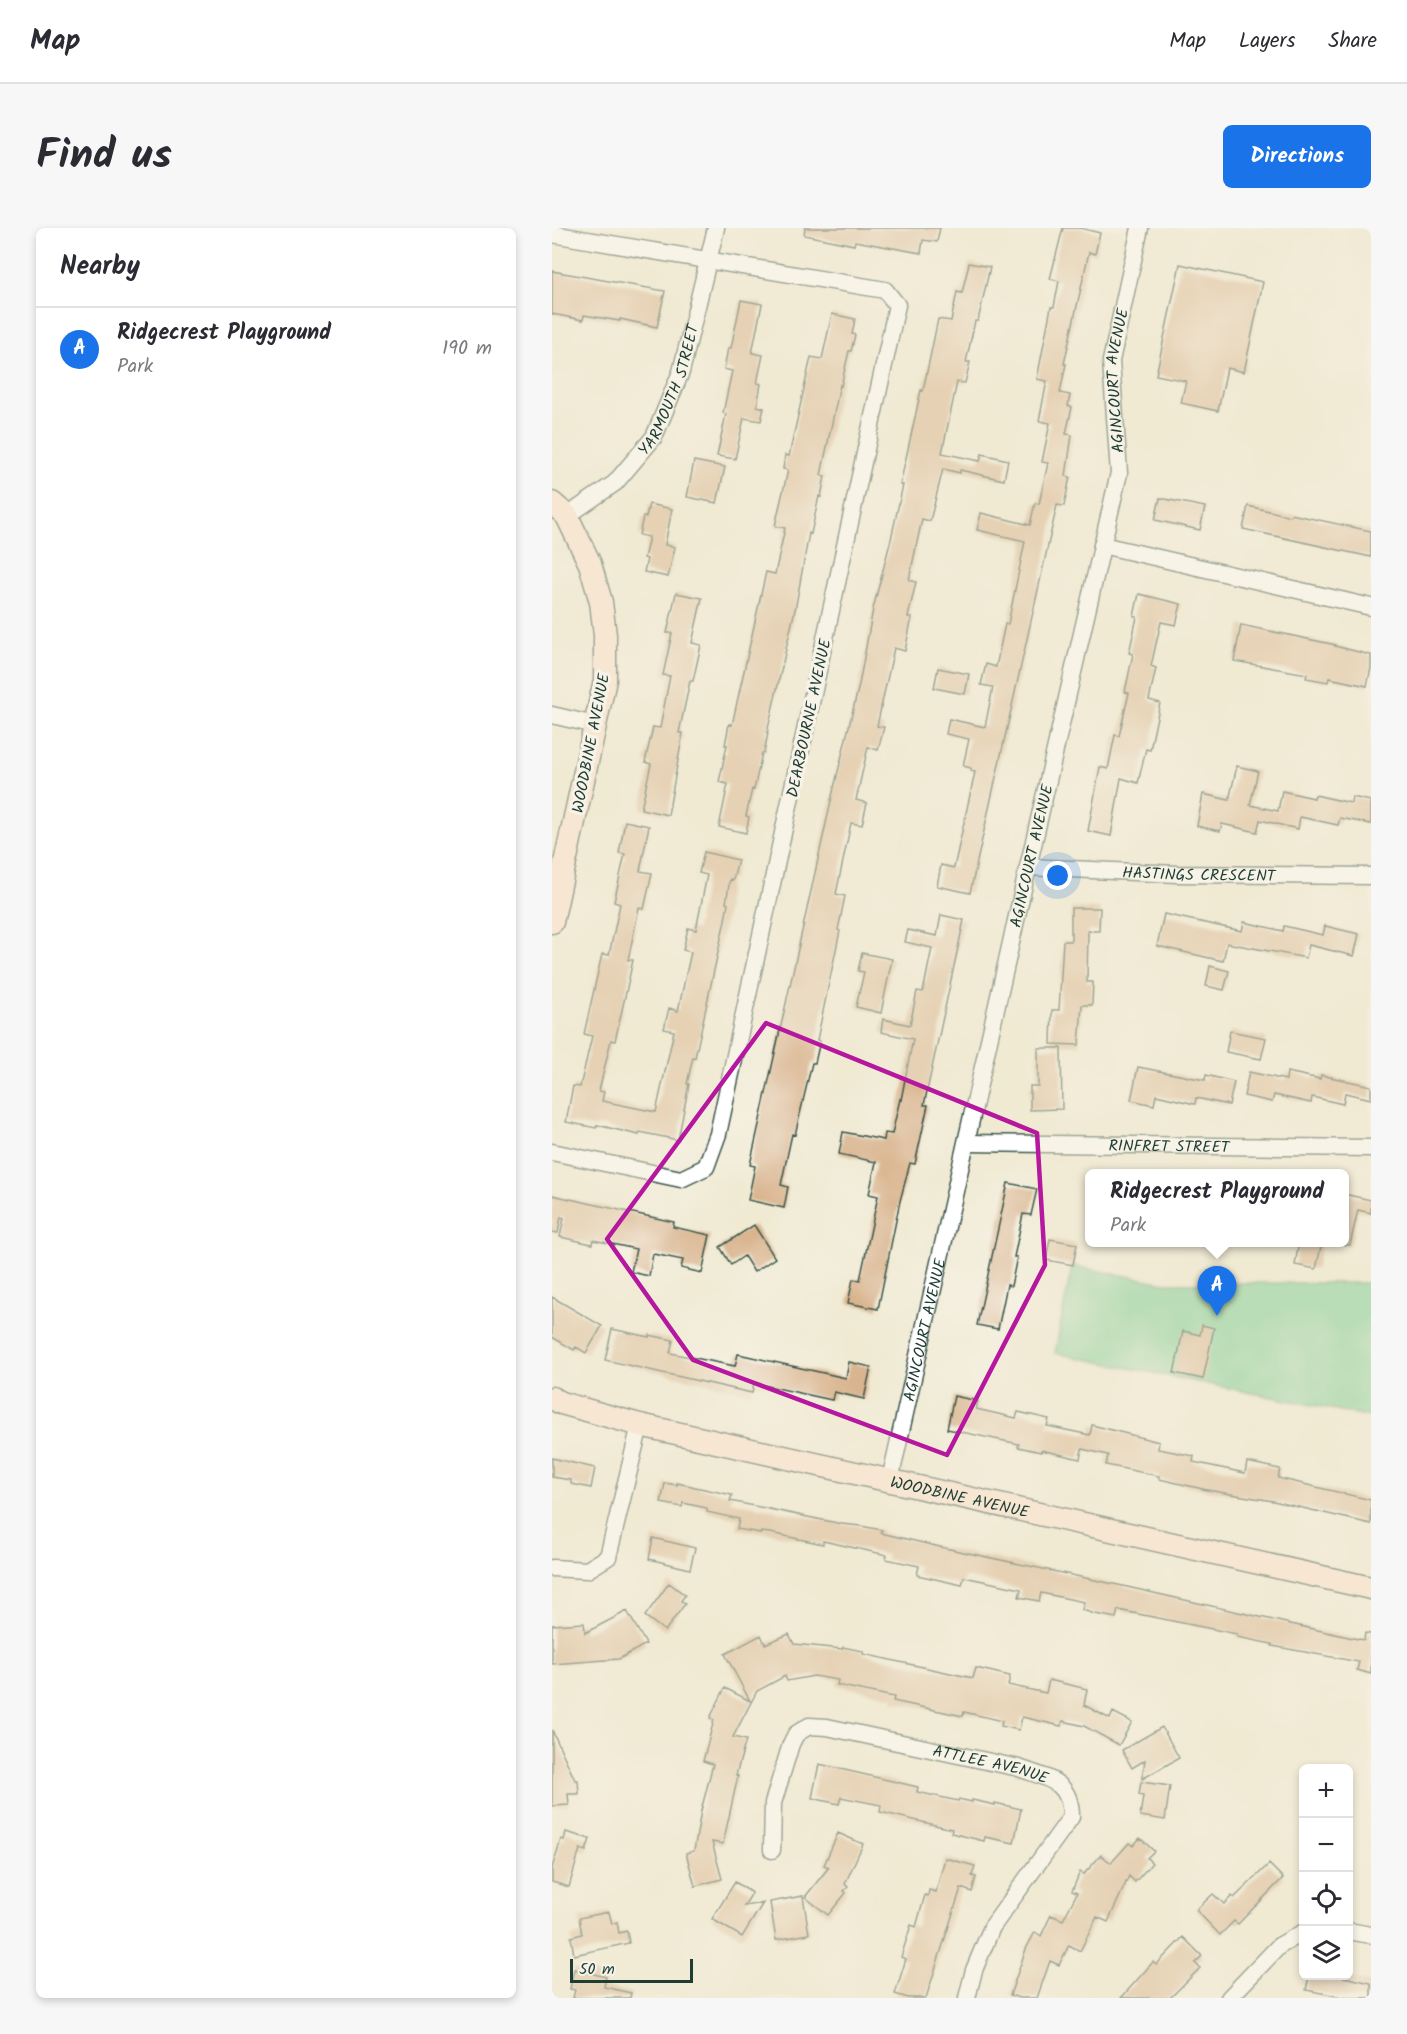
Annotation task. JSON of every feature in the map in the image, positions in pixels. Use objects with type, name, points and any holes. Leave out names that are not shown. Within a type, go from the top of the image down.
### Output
[{"type":"street","name":"YARMOUTH STREET","points":[[559,509],[615,483],[654,437],[681,372],[716,228]]},
{"type":"street","name":"AGINCOURT AVENUE","points":[[890,1480],[1119,473],[1111,361],[1140,228]]},
{"type":"street","name":"DEARBOURNE AVENUE","points":[[552,234],[885,290],[897,306],[718,1134],[706,1167],[681,1179],[552,1152]]},
{"type":"street","name":"WOODBINE AVENUE","points":[[552,922],[605,680],[605,635],[601,602],[590,564],[559,509]]},
{"type":"street","points":[[1102,545],[1371,607]]},
{"type":"street","points":[[552,715],[595,725]]},
{"type":"street","name":"HASTINGS CRESCENT","points":[[1028,867],[1177,874],[1371,876]]},
{"type":"street","name":"RINFRET STREET","points":[[967,1143],[1371,1148]]},
{"type":"street","name":"WOODBINE AVENUE","points":[[552,1398],[561,1403],[640,1425],[1371,1588]]},
{"type":"street","points":[[552,1568],[587,1570],[608,1557],[640,1425]]},
{"type":"street","name":"ATTLEE AVENUE","points":[[772,1850],[773,1803],[791,1744],[796,1734],[809,1726],[827,1726],[1019,1768],[1049,1779],[1065,1788],[1071,1802],[1071,1817],[992,1927],[974,1970],[967,1998]]},
{"type":"street","points":[[1353,1932],[1371,1935]]},
{"type":"street","points":[[1229,1998],[1279,1946],[1299,1935]]},
{"type":"highlighted area","points":[[766,1023],[1037,1133],[1045,1265],[947,1455],[693,1360],[607,1239]]},
{"type":"green space","points":[[1072,1266],[1165,1283],[1371,1283],[1371,1417],[1055,1353]]},
{"type":"building","points":[[805,228],[940,228],[937,242],[923,240],[921,253],[855,241],[854,245],[804,235]]},
{"type":"building","points":[[1063,228],[1080,228],[1100,233],[1095,254],[1089,252],[1064,364],[1066,364],[1060,393],[1070,395],[1068,406],[1072,407],[1066,434],[1072,435],[1066,476],[1070,477],[1064,506],[1057,505],[970,893],[937,886],[941,865],[954,868],[975,772],[963,766],[969,739],[946,734],[949,719],[985,727],[993,687],[981,685],[986,664],[996,667],[1005,624],[1008,624],[1025,541],[977,530],[981,513],[1030,525],[1035,503],[1039,504],[1048,463],[1042,462],[1050,423],[1039,421],[1047,381],[1037,379],[1051,307],[1054,307],[1059,281],[1050,279]]},
{"type":"building","points":[[969,263],[990,267],[966,362],[970,362],[965,383],[957,382],[942,453],[980,461],[982,454],[1008,460],[1004,480],[960,470],[960,473],[943,469],[930,521],[922,519],[909,580],[916,582],[908,617],[912,617],[905,651],[894,648],[877,726],[884,727],[878,750],[868,747],[856,800],[867,803],[862,825],[851,823],[836,894],[845,896],[838,930],[840,931],[817,1040],[820,1041],[815,1063],[812,1063],[795,1135],[792,1134],[781,1185],[788,1187],[784,1208],[748,1200],[755,1166],[750,1165],[859,685],[873,609],[891,539],[903,485],[900,485],[938,319],[951,321],[957,292],[962,293]]},
{"type":"building","points":[[1180,264],[1263,282],[1244,372],[1227,368],[1218,411],[1181,403],[1186,381],[1156,375]]},
{"type":"building","points":[[552,271],[665,291],[657,327],[620,319],[620,321],[584,315],[583,320],[552,314]]},
{"type":"building","points":[[741,300],[762,304],[752,353],[763,355],[757,383],[761,384],[757,406],[764,408],[761,421],[744,418],[735,459],[717,456],[732,371],[724,369]]},
{"type":"building","points":[[832,314],[855,319],[852,334],[855,335],[840,385],[821,475],[825,476],[821,497],[819,496],[811,534],[809,533],[764,753],[762,753],[746,816],[749,817],[746,833],[719,827],[728,784],[719,782],[727,745],[725,745],[729,724],[732,725],[766,572],[775,574],[785,528],[775,526],[788,470],[783,469],[785,455],[789,456],[811,357],[822,359]]},
{"type":"building","points":[[694,461],[725,467],[717,503],[687,497]]},
{"type":"building","points":[[1160,498],[1205,507],[1200,530],[1155,520]]},
{"type":"building","points":[[649,504],[672,509],[665,545],[675,547],[668,577],[644,572],[647,559],[644,558],[649,537],[639,535]]},
{"type":"building","points":[[1248,506],[1371,531],[1371,557],[1243,529]]},
{"type":"building","points":[[676,593],[702,598],[692,643],[701,645],[693,681],[690,681],[679,733],[683,733],[668,815],[641,809],[651,764],[645,762],[653,727],[660,728],[670,676],[663,675],[672,633],[667,633]]},
{"type":"building","points":[[1139,594],[1181,604],[1176,625],[1161,622],[1151,666],[1156,668],[1149,700],[1160,703],[1150,750],[1146,749],[1138,783],[1121,778],[1111,836],[1088,831],[1100,767],[1108,769],[1115,735],[1119,736],[1129,693],[1125,692],[1133,654],[1129,653],[1137,617],[1134,616]]},
{"type":"building","points":[[1241,625],[1336,645],[1371,655],[1367,686],[1329,678],[1328,682],[1306,678],[1307,674],[1234,661]]},
{"type":"building","points":[[938,668],[969,674],[965,694],[934,688]]},
{"type":"building","points":[[1237,766],[1258,771],[1250,805],[1278,811],[1282,791],[1351,803],[1352,797],[1371,801],[1371,824],[1340,818],[1338,825],[1300,817],[1298,829],[1260,820],[1257,832],[1222,824],[1220,831],[1197,826],[1203,794],[1229,800]]},
{"type":"building","points":[[625,821],[649,826],[640,871],[652,873],[644,909],[639,908],[628,960],[633,960],[625,997],[615,1041],[611,1040],[599,1091],[604,1092],[602,1101],[656,1112],[674,1031],[664,1029],[669,1008],[678,1011],[691,952],[683,950],[688,928],[696,930],[707,875],[699,873],[704,852],[738,860],[733,880],[730,879],[725,920],[695,1058],[693,1057],[687,1084],[689,1084],[678,1140],[640,1132],[639,1135],[597,1125],[596,1128],[566,1122],[573,1086],[580,1087],[592,1036],[584,1034],[602,954],[609,955],[620,904],[614,902],[625,854],[619,853]]},
{"type":"building","points":[[1071,908],[1100,908],[1099,931],[1088,931],[1087,982],[1093,982],[1092,1005],[1082,1005],[1079,1045],[1051,1044],[1052,1010],[1059,1010],[1063,941],[1071,941]]},
{"type":"building","points":[[1164,914],[1242,931],[1244,922],[1283,931],[1284,926],[1323,935],[1325,926],[1359,934],[1354,956],[1309,945],[1306,958],[1227,943],[1223,961],[1157,946]]},
{"type":"building","points":[[941,915],[964,920],[924,1105],[928,1105],[915,1164],[910,1163],[900,1201],[878,1309],[848,1303],[853,1279],[860,1280],[878,1196],[869,1194],[876,1162],[839,1154],[843,1132],[884,1140],[885,1133],[892,1134],[913,1039],[881,1032],[883,1019],[910,1025],[917,991],[923,992],[932,948],[905,942],[908,930],[937,936]]},
{"type":"building","points":[[862,953],[892,959],[881,1013],[856,1007],[864,972],[858,971]]},
{"type":"building","points":[[1210,966],[1229,971],[1224,990],[1206,986]]},
{"type":"building","points":[[1230,1031],[1266,1038],[1261,1059],[1226,1052]]},
{"type":"building","points":[[1038,1048],[1061,1048],[1062,1109],[1030,1110],[1030,1086],[1038,1086]]},
{"type":"building","points":[[1138,1067],[1205,1080],[1206,1075],[1234,1082],[1229,1105],[1196,1098],[1195,1104],[1156,1095],[1154,1105],[1131,1100]]},
{"type":"building","points":[[1249,1072],[1286,1080],[1287,1072],[1320,1079],[1321,1075],[1371,1086],[1371,1099],[1345,1093],[1343,1104],[1312,1097],[1311,1103],[1274,1095],[1272,1102],[1244,1096]]},
{"type":"building","points":[[1008,1183],[1037,1189],[1031,1215],[1023,1214],[1014,1257],[1017,1257],[1011,1286],[1007,1285],[998,1329],[977,1325]]},
{"type":"building","points":[[552,1195],[674,1222],[673,1227],[710,1235],[702,1273],[681,1268],[683,1260],[653,1254],[649,1276],[631,1272],[636,1249],[593,1240],[592,1244],[560,1237],[564,1218],[561,1217],[558,1233],[552,1232]]},
{"type":"building","points":[[1349,1195],[1371,1200],[1371,1213],[1358,1210],[1350,1245]]},
{"type":"building","points":[[754,1225],[775,1258],[754,1272],[744,1256],[731,1265],[720,1247]]},
{"type":"building","points":[[1050,1239],[1077,1244],[1073,1265],[1046,1260]]},
{"type":"building","points":[[1298,1247],[1321,1247],[1316,1269],[1295,1265]]},
{"type":"building","points":[[552,1297],[602,1326],[586,1353],[576,1347],[574,1350],[552,1337]]},
{"type":"building","points":[[1202,1325],[1214,1328],[1203,1379],[1174,1373],[1183,1331],[1200,1335]]},
{"type":"building","points":[[612,1329],[673,1340],[670,1353],[735,1366],[738,1354],[846,1378],[849,1362],[871,1367],[864,1399],[834,1392],[832,1400],[754,1383],[752,1393],[605,1360]]},
{"type":"building","points":[[954,1396],[978,1401],[976,1409],[1016,1418],[1018,1412],[1049,1419],[1047,1426],[1090,1435],[1092,1425],[1159,1442],[1158,1449],[1194,1456],[1193,1462],[1245,1473],[1247,1462],[1280,1469],[1278,1478],[1371,1500],[1371,1524],[1273,1501],[1159,1479],[1159,1476],[1106,1465],[1108,1455],[1082,1449],[1080,1459],[1018,1447],[1019,1444],[947,1429]]},
{"type":"building","points":[[552,1458],[595,1468],[591,1488],[571,1484],[571,1480],[552,1477]]},
{"type":"building","points":[[665,1483],[677,1485],[677,1483],[732,1495],[730,1501],[882,1530],[881,1533],[940,1547],[1353,1638],[1364,1640],[1365,1633],[1371,1634],[1371,1674],[1357,1670],[1359,1662],[1272,1646],[1272,1644],[1237,1637],[1237,1634],[1118,1610],[1116,1618],[1095,1614],[1082,1610],[1084,1602],[1041,1593],[1039,1601],[1019,1597],[1021,1589],[964,1577],[962,1585],[917,1575],[919,1566],[886,1559],[887,1555],[823,1541],[823,1544],[737,1529],[739,1519],[707,1512],[707,1508],[683,1503],[682,1507],[661,1503]]},
{"type":"building","points":[[653,1538],[695,1548],[690,1569],[649,1559]]},
{"type":"building","points":[[669,1583],[685,1595],[681,1601],[685,1604],[665,1631],[645,1616]]},
{"type":"building","points":[[627,1611],[646,1644],[619,1659],[552,1664],[552,1625],[584,1623],[585,1633]]},
{"type":"building","points":[[789,1634],[794,1644],[842,1649],[843,1647],[863,1651],[863,1654],[973,1678],[976,1668],[1010,1676],[1008,1685],[1046,1693],[1049,1680],[1087,1689],[1084,1705],[1110,1719],[1113,1712],[1132,1722],[1119,1745],[1084,1726],[1063,1721],[1061,1726],[1022,1717],[1019,1730],[1001,1726],[1002,1721],[964,1712],[963,1716],[893,1701],[894,1697],[837,1685],[838,1680],[814,1676],[787,1681],[785,1676],[757,1691],[733,1737],[746,1740],[736,1775],[738,1776],[723,1844],[712,1842],[722,1879],[695,1886],[686,1853],[694,1851],[713,1764],[703,1761],[714,1720],[710,1718],[725,1688],[750,1701],[725,1654],[761,1635],[765,1644]]},
{"type":"building","points":[[1162,1727],[1179,1758],[1142,1779],[1145,1760],[1132,1768],[1122,1750]]},
{"type":"building","points":[[552,1730],[575,1780],[578,1780],[579,1794],[568,1794],[569,1805],[552,1806]]},
{"type":"building","points":[[819,1764],[918,1787],[917,1792],[958,1801],[959,1799],[972,1802],[972,1800],[1021,1809],[1014,1843],[985,1837],[984,1841],[951,1833],[952,1829],[880,1812],[881,1805],[841,1797],[839,1804],[812,1798]]},
{"type":"building","points":[[1141,1782],[1170,1786],[1165,1820],[1140,1816],[1143,1796],[1139,1795]]},
{"type":"building","points":[[566,1832],[590,1839],[586,1851],[580,1849],[569,1887],[552,1882],[552,1868],[561,1839],[564,1840]]},
{"type":"building","points":[[838,1833],[863,1844],[845,1884],[848,1887],[844,1891],[846,1893],[828,1915],[805,1897],[829,1867],[824,1865]]},
{"type":"building","points":[[1140,1838],[1154,1851],[1147,1858],[1152,1863],[1135,1882],[1129,1876],[1108,1922],[1097,1917],[1080,1951],[1069,1945],[1059,1965],[1050,1961],[1037,1998],[1019,1998],[1010,1995],[1026,1949],[1035,1932],[1041,1936],[1051,1915],[1063,1920],[1077,1893],[1072,1891],[1080,1872],[1084,1874],[1101,1855],[1111,1863],[1129,1843],[1133,1846]]},
{"type":"building","points":[[945,1858],[975,1866],[972,1876],[976,1877],[972,1892],[961,1888],[926,1998],[908,1998],[895,1994],[906,1959],[901,1957],[911,1925],[916,1927],[925,1895],[928,1896],[929,1890],[936,1892]]},
{"type":"building","points":[[1269,1864],[1283,1878],[1238,1924],[1234,1921],[1220,1935],[1196,1910],[1213,1894],[1224,1904],[1232,1896],[1234,1898]]},
{"type":"building","points":[[735,1882],[752,1893],[744,1906],[763,1903],[742,1937],[712,1919]]},
{"type":"building","points":[[803,1896],[809,1934],[776,1940],[770,1902]]},
{"type":"building","points":[[609,1912],[612,1924],[617,1922],[619,1933],[627,1931],[629,1943],[574,1955],[571,1937],[582,1934],[579,1918]]},
{"type":"building","points":[[1183,1937],[1202,1956],[1195,1963],[1200,1968],[1170,1998],[1121,1998],[1153,1962],[1156,1965]]},
{"type":"building","points":[[574,1969],[606,1977],[604,1987],[631,1993],[630,1998],[573,1998],[575,1990],[570,1989]]},
{"type":"building","points":[[1353,1979],[1371,1983],[1371,1998],[1347,1998],[1306,1990],[1308,1980]]},
{"type":"place","name":"Ridgecrest Playground","points":[[1217,1316]]}]
